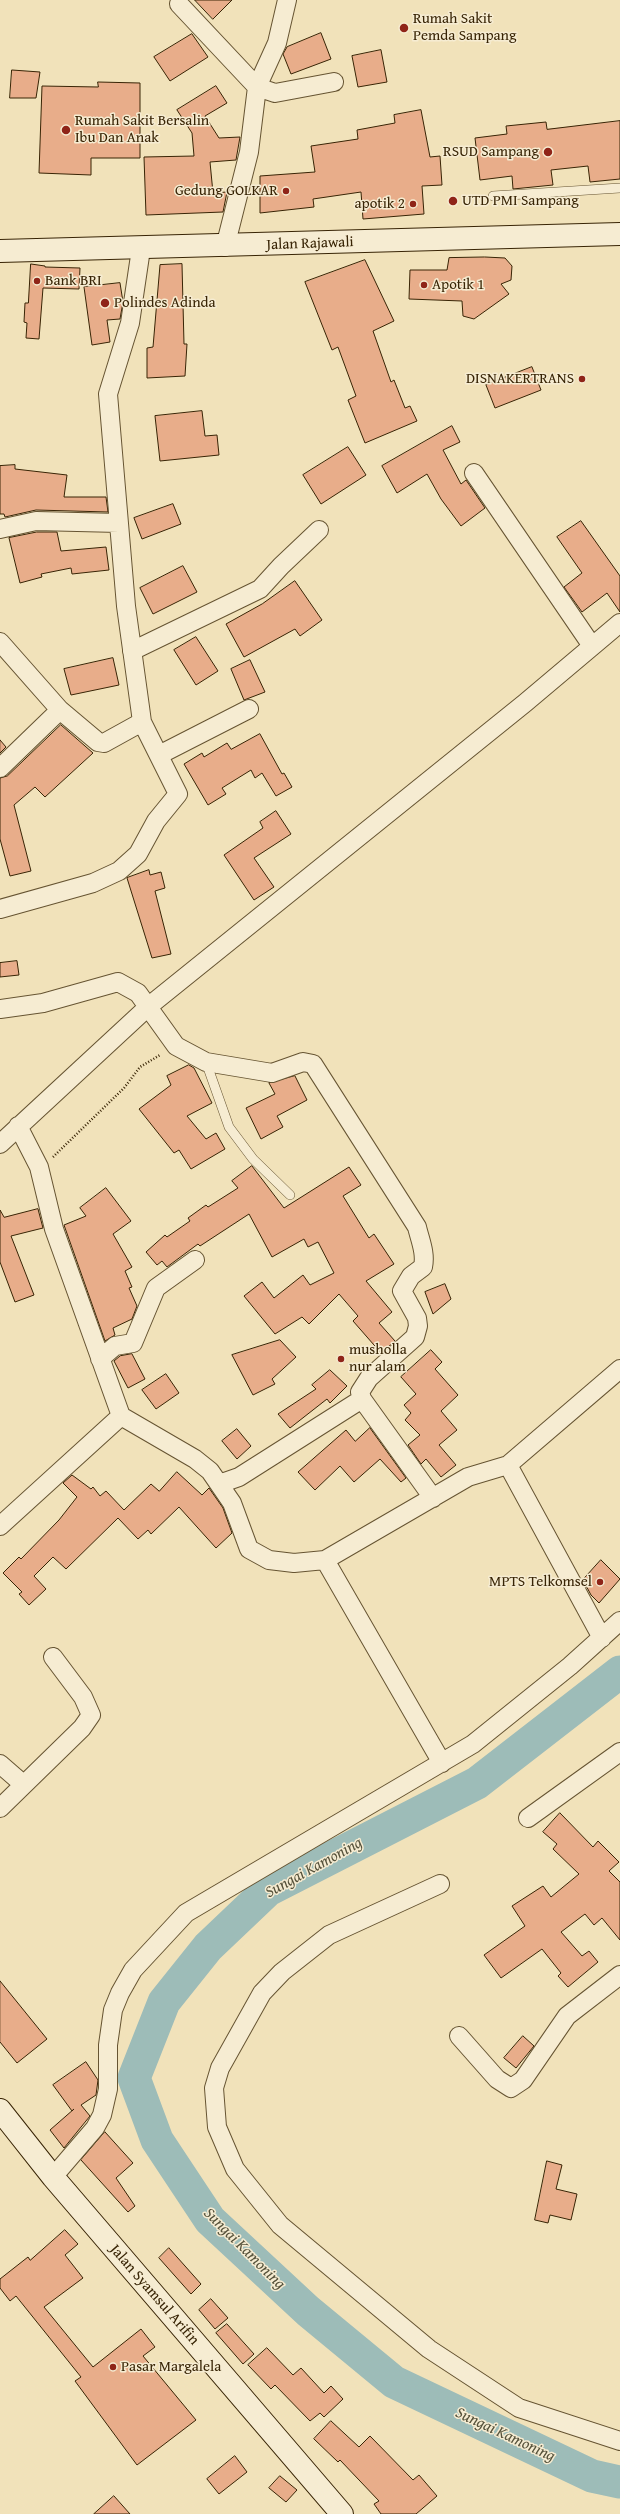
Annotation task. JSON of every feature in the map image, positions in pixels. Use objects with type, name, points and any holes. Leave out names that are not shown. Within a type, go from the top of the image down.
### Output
[{"type":"street","points":[[225,247],[249,152],[256,87],[277,43],[287,0]]},
{"type":"street","points":[[179,4],[256,87],[274,92],[334,82]]},
{"type":"street","name":"Jalan Rajawali","points":[[0,251],[121,247],[141,249],[225,247],[620,234]]},
{"type":"street","points":[[0,909],[93,883],[120,871],[144,846],[156,821],[178,794],[142,722],[132,651],[108,394],[130,323],[141,249]]},
{"type":"street","points":[[474,473],[592,646]]},
{"type":"street","points":[[0,529],[36,521],[119,523]]},
{"type":"street","points":[[132,651],[260,589],[281,566],[319,530]]},
{"type":"street","points":[[0,1144],[149,1006],[513,713],[620,623]]},
{"type":"street","points":[[0,642],[60,710],[98,742],[104,743],[142,722]]},
{"type":"street","points":[[159,755],[249,709]]},
{"type":"street","points":[[0,768],[60,710]]},
{"type":"street","points":[[0,1009],[43,1003],[118,982],[138,992],[176,1046],[206,1062],[272,1073],[303,1062],[313,1064],[417,1227],[424,1262],[423,1267],[411,1276],[402,1291],[417,1318],[418,1326],[415,1337],[369,1378],[360,1392],[362,1399],[433,1498]]},
{"type":"street","points":[[18,1126],[39,1167],[54,1229],[121,1416],[196,1459],[210,1471],[232,1503],[249,1549],[269,1560],[294,1563],[325,1560],[468,1477],[508,1465],[620,1369]]},
{"type":"street","points":[[100,1359],[115,1346],[133,1343],[156,1288],[194,1260]]},
{"type":"street","points":[[219,1484],[239,1477],[362,1399]]},
{"type":"street","points":[[0,1526],[121,1416]]},
{"type":"street","points":[[508,1465],[602,1638]]},
{"type":"street","points":[[325,1560],[442,1763]]},
{"type":"street","points":[[53,2177],[95,2128],[102,2115],[108,2089],[108,2045],[113,2010],[133,1970],[161,1938],[186,1913],[473,1744],[602,1638],[620,1621]]},
{"type":"street","points":[[0,1808],[82,1728],[91,1715],[83,1697],[53,1657]]},
{"type":"street","points":[[528,1818],[620,1752]]},
{"type":"street","points":[[0,1764],[23,1784]]},
{"type":"street","points":[[440,1884],[329,1935],[282,1972],[262,1993],[220,2068],[214,2088],[217,2126],[235,2169],[280,2225],[429,2349],[519,2408],[620,2441]]},
{"type":"street","points":[[459,2036],[497,2079],[510,2088],[516,2086],[523,2080],[566,2016],[620,1975]]},
{"type":"street","name":"Jalan Syamsul Arifin","points":[[0,2110],[53,2177],[342,2514]]},
{"type":"lane","points":[[493,196],[620,188]]},
{"type":"lane","points":[[206,1062],[230,1127],[254,1159],[290,1195]]},
{"type":"path","points":[[39,1167],[53,1158],[124,1088],[140,1067],[176,1046]]},
{"type":"building","points":[[195,0],[232,0],[213,19]]},
{"type":"building","points":[[321,33],[331,59],[291,74],[283,54],[287,47]]},
{"type":"building","points":[[192,34],[208,57],[170,81],[154,57]]},
{"type":"building","points":[[381,50],[387,82],[358,87],[352,56]]},
{"type":"building","points":[[12,70],[40,72],[36,98],[10,98]]},
{"type":"building","points":[[98,82],[140,83],[140,158],[91,158],[91,175],[39,173],[42,86],[98,87]]},
{"type":"building","points":[[216,86],[227,103],[205,116],[219,138],[240,137],[236,160],[210,162],[213,193],[227,192],[223,212],[146,215],[144,157],[194,156],[192,133],[177,110]]},
{"type":"building","points":[[421,110],[430,157],[440,156],[442,185],[422,186],[424,214],[363,219],[361,192],[313,199],[314,207],[260,213],[260,176],[315,172],[311,146],[358,139],[357,130],[395,123],[394,115]]},
{"type":"building","name":"RSUD Sampang","points":[[620,121],[620,179],[590,182],[588,166],[551,170],[553,185],[513,189],[512,176],[480,180],[475,138],[507,134],[506,126],[546,122],[547,129]]},
{"type":"building","points":[[449,258],[505,258],[512,266],[511,280],[501,284],[509,294],[474,319],[463,316],[462,301],[409,299],[410,270],[447,270]]},
{"type":"building","points":[[365,260],[394,321],[373,331],[391,382],[394,380],[405,408],[410,406],[417,421],[365,443],[348,400],[356,396],[338,347],[332,350],[305,282]]},
{"type":"building","points":[[31,264],[45,267],[80,268],[79,289],[43,288],[39,339],[26,338],[27,323],[24,322],[25,303],[28,303]]},
{"type":"building","points":[[182,264],[184,344],[187,344],[185,376],[147,378],[147,348],[153,347],[160,265]]},
{"type":"building","name":"Polindes Adinda","points":[[120,283],[123,302],[120,319],[107,320],[110,342],[92,345],[84,287]]},
{"type":"building","points":[[532,367],[541,390],[495,408],[486,385]]},
{"type":"building","points":[[202,411],[205,436],[217,435],[219,455],[160,461],[155,416]]},
{"type":"building","points":[[452,426],[460,442],[443,450],[461,484],[466,480],[485,508],[461,526],[441,499],[427,474],[397,493],[382,466]]},
{"type":"building","points":[[348,447],[366,475],[321,504],[303,475]]},
{"type":"building","points":[[15,465],[15,469],[67,475],[64,497],[106,497],[108,512],[36,510],[5,517],[4,514],[0,514],[0,466]]},
{"type":"building","points":[[173,504],[181,524],[142,539],[134,518]]},
{"type":"building","points":[[581,521],[620,576],[620,612],[607,593],[582,612],[564,587],[582,573],[557,537]]},
{"type":"building","points":[[37,532],[57,532],[61,551],[106,547],[109,570],[72,574],[71,568],[41,574],[42,577],[20,583],[9,538]]},
{"type":"building","points":[[183,566],[197,592],[153,614],[140,588]]},
{"type":"building","points":[[295,581],[322,620],[300,636],[295,629],[244,657],[226,624],[262,604]]},
{"type":"building","points":[[196,637],[218,671],[196,685],[174,650]]},
{"type":"building","points":[[113,658],[119,685],[71,695],[64,669]]},
{"type":"building","points":[[250,660],[265,692],[244,700],[231,669]]},
{"type":"building","points":[[61,725],[93,753],[45,797],[35,787],[14,805],[31,871],[10,876],[0,839],[0,778],[7,776]]},
{"type":"building","points":[[260,734],[282,774],[284,773],[292,787],[276,796],[262,773],[255,778],[251,770],[222,788],[226,794],[208,805],[184,764],[202,753],[204,757],[227,743],[231,749]]},
{"type":"building","points":[[0,740],[6,747],[0,753]]},
{"type":"building","points":[[276,811],[291,834],[254,858],[274,887],[254,900],[224,855],[263,828],[260,822]]},
{"type":"building","points":[[149,870],[150,875],[161,872],[165,888],[155,891],[171,954],[152,958],[127,878]]},
{"type":"building","points":[[17,961],[19,975],[0,977],[0,963]]},
{"type":"building","points":[[189,1065],[194,1068],[212,1103],[187,1116],[206,1139],[216,1133],[225,1149],[191,1169],[179,1150],[174,1153],[139,1109],[171,1085],[167,1076]]},
{"type":"building","points":[[295,1076],[307,1100],[277,1116],[283,1127],[261,1139],[246,1108],[275,1094],[269,1083]]},
{"type":"building","points":[[252,1166],[284,1208],[349,1167],[361,1185],[343,1196],[369,1238],[374,1234],[394,1264],[366,1281],[392,1312],[379,1323],[395,1341],[381,1353],[353,1321],[358,1316],[339,1294],[309,1324],[302,1317],[275,1334],[244,1296],[262,1282],[274,1298],[303,1275],[310,1285],[334,1273],[318,1242],[308,1247],[304,1239],[272,1257],[249,1214],[200,1246],[198,1244],[167,1267],[162,1261],[157,1265],[146,1252],[165,1235],[167,1237],[190,1221],[188,1218],[206,1205],[208,1207],[238,1188],[232,1181]]},
{"type":"building","points":[[106,1188],[131,1221],[113,1234],[132,1267],[125,1271],[132,1287],[129,1288],[137,1306],[132,1319],[113,1328],[115,1335],[105,1341],[64,1225],[86,1216],[80,1208]]},
{"type":"building","points":[[38,1209],[43,1228],[11,1236],[34,1295],[15,1302],[0,1262],[0,1210],[4,1217]]},
{"type":"building","points":[[445,1284],[451,1299],[433,1314],[425,1292]]},
{"type":"building","points":[[280,1340],[296,1357],[272,1379],[275,1384],[253,1395],[232,1355]]},
{"type":"building","points":[[431,1350],[442,1362],[435,1369],[458,1395],[441,1411],[457,1430],[439,1445],[456,1465],[441,1477],[426,1459],[421,1464],[408,1445],[420,1435],[405,1420],[411,1413],[404,1405],[416,1394],[401,1377]]},
{"type":"building","points":[[132,1354],[145,1379],[128,1388],[114,1361],[120,1356]]},
{"type":"building","points":[[330,1370],[347,1386],[330,1403],[327,1399],[290,1428],[278,1414],[316,1389],[312,1385]]},
{"type":"building","points":[[166,1374],[179,1393],[156,1409],[142,1390]]},
{"type":"building","points":[[370,1428],[406,1478],[401,1482],[380,1459],[354,1482],[340,1466],[315,1490],[298,1472],[346,1430],[355,1441]]},
{"type":"building","points":[[237,1429],[251,1446],[237,1459],[222,1441]]},
{"type":"building","points":[[177,1472],[202,1495],[209,1488],[223,1508],[232,1533],[216,1548],[179,1507],[151,1534],[148,1530],[138,1539],[118,1518],[66,1569],[53,1557],[34,1576],[46,1589],[29,1605],[19,1594],[22,1592],[3,1573],[19,1557],[21,1559],[59,1520],[77,1497],[63,1483],[72,1475],[91,1489],[93,1487],[100,1496],[106,1491],[124,1510],[151,1484],[159,1491]]},
{"type":"building","name":"MPTS Telkomsel","points":[[601,1560],[620,1579],[599,1603],[591,1595],[583,1580]]},
{"type":"building","points":[[560,1813],[593,1847],[598,1841],[619,1862],[609,1871],[620,1882],[620,1940],[602,1918],[594,1925],[585,1914],[561,1932],[582,1956],[589,1951],[598,1962],[568,1987],[558,1976],[561,1973],[542,1949],[501,1978],[484,1955],[525,1926],[512,1906],[543,1886],[551,1897],[579,1874],[553,1849],[557,1844],[543,1832]]},
{"type":"building","points":[[0,1981],[47,2039],[17,2063],[0,2042]]},
{"type":"building","points":[[523,2036],[534,2046],[516,2068],[504,2058]]},
{"type":"building","points":[[86,2062],[98,2080],[96,2095],[81,2105],[90,2116],[64,2148],[50,2130],[72,2111],[53,2085]]},
{"type":"building","points":[[105,2132],[133,2163],[116,2178],[135,2206],[128,2212],[81,2160]]},
{"type":"building","points":[[547,2161],[562,2165],[556,2189],[577,2194],[571,2220],[550,2215],[548,2223],[535,2220]]},
{"type":"building","points":[[65,2230],[78,2244],[65,2255],[83,2278],[44,2307],[93,2367],[141,2329],[155,2347],[143,2356],[196,2420],[137,2465],[75,2381],[81,2377],[16,2296],[10,2301],[0,2288],[0,2279],[28,2257],[30,2260]]},
{"type":"building","points":[[169,2248],[201,2284],[191,2294],[159,2258]]},
{"type":"building","points":[[211,2299],[228,2318],[215,2329],[199,2310]]},
{"type":"building","points":[[227,2324],[254,2354],[243,2364],[216,2333]]},
{"type":"building","points":[[267,2348],[293,2375],[301,2368],[324,2393],[331,2386],[343,2399],[324,2417],[320,2413],[310,2421],[275,2385],[271,2389],[248,2365]]},
{"type":"building","points":[[331,2421],[359,2447],[370,2436],[413,2480],[419,2475],[437,2496],[416,2514],[381,2514],[374,2504],[379,2501],[340,2460],[338,2462],[314,2439]]},
{"type":"building","points":[[235,2456],[247,2472],[219,2494],[207,2479]]},
{"type":"building","points":[[280,2476],[297,2490],[286,2502],[269,2488]]},
{"type":"building","points":[[114,2496],[130,2514],[94,2514]]},
{"type":"waterway","name":"Sungai Kamoning","points":[[620,1672],[477,1783],[268,1890],[208,1947],[164,2002],[134,2078],[157,2140],[210,2220],[308,2311],[394,2382],[592,2476],[620,2482]]},
{"type":"place","name":"Rumah Sakit Pemda Sampang","points":[[404,28]]},
{"type":"place","name":"Rumah Sakit Bersalin Ibu Dan Anak","points":[[66,130]]},
{"type":"place","name":"RSUD Sampang","points":[[548,152]]},
{"type":"place","name":"Gedung GOLKAR","points":[[286,191]]},
{"type":"place","name":"UTD PMI Sampang","points":[[453,201]]},
{"type":"place","name":"apotik 2","points":[[413,204]]},
{"type":"place","name":"Bank BRI","points":[[37,281]]},
{"type":"place","name":"Apotik 1","points":[[424,285]]},
{"type":"place","name":"Polindes Adinda","points":[[105,303]]},
{"type":"place","name":"DISNAKERTRANS","points":[[582,379]]},
{"type":"place","name":"musholla nur alam","points":[[341,1359]]},
{"type":"place","name":"MPTS Telkomsel","points":[[600,1582]]},
{"type":"place","name":"Pasar Margalela","points":[[113,2367]]}]
